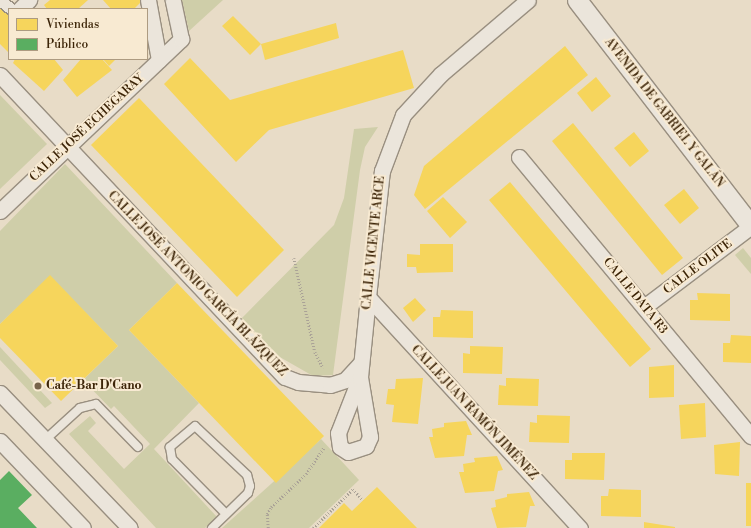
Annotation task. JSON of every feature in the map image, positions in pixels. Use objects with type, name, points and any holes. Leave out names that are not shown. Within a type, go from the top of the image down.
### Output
[{"type":"street","points":[[0,0],[10,8]]},
{"type":"street","points":[[21,8],[29,0]]},
{"type":"street","points":[[148,0],[159,60]]},
{"type":"street","name":"CALLE JOSÉ ECHEGARAY","points":[[0,211],[66,146],[181,39],[173,0]]},
{"type":"street","name":"CALLE VICENTE ARCE","points":[[361,370],[382,171],[403,115],[441,74],[528,0]]},
{"type":"street","name":"AVENIDA DE GABRIEL Y GALÁN","points":[[575,1],[751,226]]},
{"type":"street","name":"CALLE JOSÉ ANTONIO GARCÍA BLÁZQUEZ","points":[[0,76],[285,377],[298,382],[330,385],[344,380],[361,370]]},
{"type":"street","name":"CALLE DATA R3","points":[[519,157],[751,436]]},
{"type":"street","name":"CALLE OLITE","points":[[644,307],[751,226]]},
{"type":"street","name":"CALLE JUAN RAMÓN JIMÉNEZ","points":[[368,297],[580,528]]},
{"type":"street","points":[[361,370],[368,442],[361,449],[348,452],[338,443],[338,433],[361,370]]},
{"type":"street","points":[[0,393],[130,528]]},
{"type":"street","points":[[0,441],[83,528]]},
{"type":"lane","points":[[45,440],[80,408],[96,404],[138,446]]},
{"type":"lane","points":[[212,528],[248,494],[247,475],[195,426],[170,447],[172,459],[226,514]]},
{"type":"path","points":[[294,258],[315,352],[328,372]]},
{"type":"path","points":[[268,528],[267,514],[271,507],[306,474],[318,452],[338,443]]},
{"type":"path","points":[[313,528],[354,489],[363,500]]},
{"type":"green space","points":[[182,0],[223,0],[189,31]]},
{"type":"green space","points":[[0,95],[47,144],[0,189]]},
{"type":"green space","points":[[378,127],[365,147],[360,170],[333,375],[313,376],[271,352],[240,320],[334,225],[344,198],[354,129]]},
{"type":"green space","points":[[65,164],[177,283],[129,330],[199,403],[154,449],[217,517],[205,528],[156,528],[69,434],[90,416],[96,423],[88,431],[124,469],[150,444],[114,406],[111,409],[83,380],[118,346],[50,276],[0,324],[0,231]]},
{"type":"green space","points":[[743,248],[751,258],[751,274],[735,255]]},
{"type":"green space","points":[[0,347],[52,403],[45,408],[0,360]]},
{"type":"green space","points":[[321,439],[359,480],[309,528],[222,528]]},
{"type":"building: Viviendas","points":[[50,0],[88,0],[79,8],[46,8],[44,5]]},
{"type":"building: Viviendas","points":[[103,0],[142,1],[135,8],[110,8]]},
{"type":"building: Viviendas","points":[[0,5],[8,13],[8,52],[0,44]]},
{"type":"building: Viviendas","points":[[233,16],[261,44],[250,55],[222,26]]},
{"type":"building: Viviendas","points":[[336,23],[339,38],[265,60],[261,44]]},
{"type":"building: Viviendas","points":[[565,46],[588,75],[425,209],[414,195],[424,166]]},
{"type":"building: Viviendas","points":[[403,50],[414,88],[269,130],[236,162],[164,84],[190,58],[230,100]]},
{"type":"building: Viviendas","points":[[14,60],[55,60],[63,70],[44,91],[13,63]]},
{"type":"building: Viviendas","points":[[80,60],[103,60],[112,70],[77,97],[63,80]]},
{"type":"building: Viviendas","points":[[104,60],[115,60],[109,66]]},
{"type":"building: Viviendas","points":[[596,77],[611,96],[592,112],[577,93]]},
{"type":"building: Viviendas","points":[[139,98],[284,250],[237,297],[91,145]]},
{"type":"building: Viviendas","points":[[573,123],[683,258],[662,275],[552,141]]},
{"type":"building: Viviendas","points":[[634,132],[649,151],[630,167],[614,148]]},
{"type":"building: Viviendas","points":[[510,182],[651,349],[630,367],[489,200]]},
{"type":"building: Viviendas","points":[[684,189],[699,208],[680,224],[664,205]]},
{"type":"building: Viviendas","points":[[443,197],[467,222],[450,238],[427,211]]},
{"type":"building: Viviendas","points":[[420,244],[453,244],[453,272],[417,273],[416,267],[407,267],[407,254],[420,255]]},
{"type":"building: Viviendas","points":[[50,275],[118,346],[61,401],[0,338],[0,324]]},
{"type":"building: Viviendas","points":[[177,283],[324,436],[276,483],[129,330]]},
{"type":"building: Viviendas","points":[[697,293],[730,294],[730,321],[690,320],[690,300],[698,300]]},
{"type":"building: Viviendas","points":[[415,298],[426,310],[413,322],[403,308]]},
{"type":"building: Viviendas","points":[[441,310],[473,311],[473,338],[433,337],[433,317],[440,317]]},
{"type":"building: Viviendas","points":[[731,335],[751,336],[751,363],[723,362],[723,343],[730,343]]},
{"type":"building: Viviendas","points":[[470,346],[503,347],[502,374],[463,373],[463,353],[470,354]]},
{"type":"building: Viviendas","points":[[674,365],[674,397],[649,398],[649,367]]},
{"type":"building: Viviendas","points":[[423,378],[418,424],[392,422],[394,405],[386,404],[388,389],[395,389],[396,379]]},
{"type":"building: Viviendas","points":[[506,378],[539,379],[538,406],[498,405],[499,385],[506,386]]},
{"type":"building: Viviendas","points":[[705,403],[706,437],[681,439],[679,405]]},
{"type":"building: Viviendas","points":[[537,415],[570,416],[569,443],[529,442],[530,422],[537,423]]},
{"type":"building: Viviendas","points":[[466,421],[472,435],[467,435],[464,456],[435,458],[429,437],[433,437],[432,429],[444,427],[444,423]]},
{"type":"building: Viviendas","points":[[740,442],[739,476],[715,474],[714,445]]},
{"type":"building: Viviendas","points":[[572,453],[605,453],[604,480],[565,479],[565,460],[572,460]]},
{"type":"building: Viviendas","points":[[497,456],[503,470],[498,471],[494,491],[465,493],[459,472],[464,472],[463,464],[475,462],[474,458]]},
{"type":"building: Viviendas","points":[[746,483],[751,483],[751,526],[746,526]]},
{"type":"building: Viviendas","points":[[377,487],[417,528],[319,528],[344,503],[352,511]]},
{"type":"building: Viviendas","points":[[609,489],[641,490],[641,517],[601,516],[601,496],[608,496]]},
{"type":"building: Viviendas","points":[[529,492],[535,506],[530,506],[526,527],[497,528],[491,508],[496,507],[495,500],[507,497],[507,494]]},
{"type":"building: Viviendas","points":[[644,522],[675,527],[675,528],[644,528]]},
{"type":"building: Público","points":[[9,471],[32,495],[18,508],[37,528],[0,528],[0,480]]},
{"type":"place","name":"Café-Bar D'Cano","points":[[38,386]]}]
